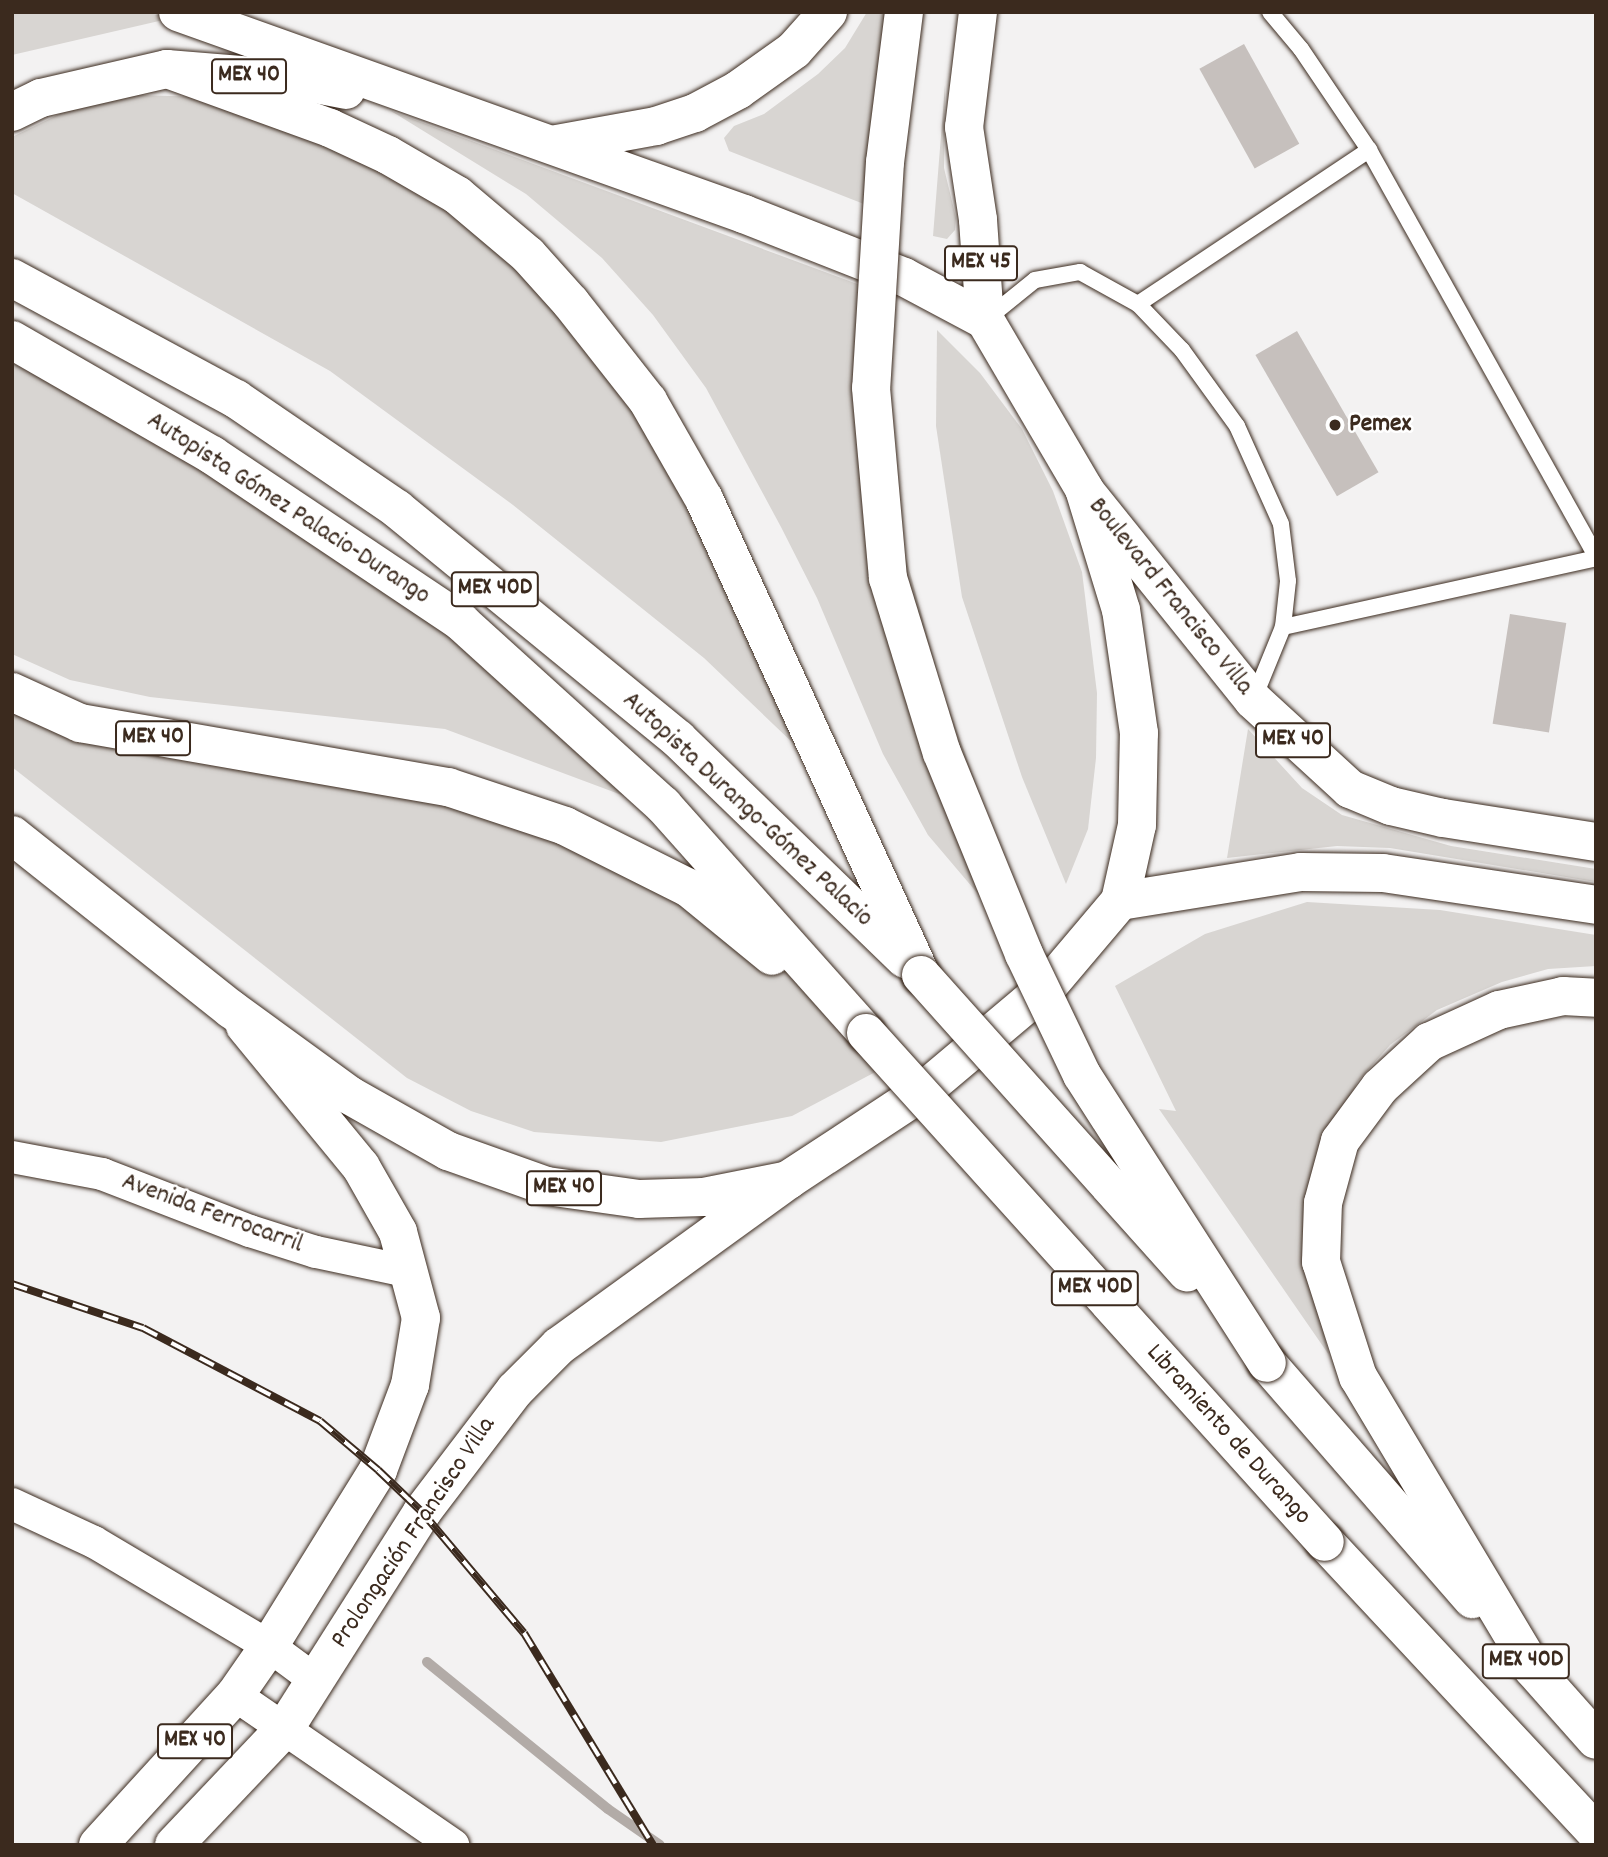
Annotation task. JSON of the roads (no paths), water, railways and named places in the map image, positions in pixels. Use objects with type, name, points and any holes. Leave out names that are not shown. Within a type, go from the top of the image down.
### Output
[{"type":"main road","points":[[178,12],[488,120]]},
{"type":"main road","points":[[557,144],[656,125],[695,113],[738,90],[794,50],[828,12]]},
{"type":"main road","points":[[904,12],[885,162],[871,388],[888,578],[942,753],[1029,966],[1082,1075],[1267,1363]]},
{"type":"main road","name":"MEX 45","points":[[978,12],[964,127],[978,220],[985,320],[1084,489]]},
{"type":"main road","points":[[167,69],[330,128],[457,195],[528,254],[648,401],[710,512],[921,975]]},
{"type":"main road","name":"MEX 40","points":[[12,112],[41,98],[167,69],[290,79],[488,120],[904,277],[985,320]]},
{"type":"main road","name":"Autopista Durango-Gómez Palacio","points":[[12,278],[236,399],[397,509],[678,739],[921,975]]},
{"type":"main road","name":"Autopista Gómez Palacio-Durango","points":[[12,340],[212,455],[461,622],[663,805],[866,1033]]},
{"type":"main road","name":"MEX 40","points":[[12,835],[231,1009],[397,1126],[501,1172],[547,1186],[639,1199],[704,1197],[788,1180],[932,1083],[1049,985],[1120,901],[1137,825],[1139,733],[1121,610],[1084,489]]},
{"type":"main road","name":"Boulevard Francisco Villa","points":[[1084,489],[1253,700],[1350,789],[1391,806],[1443,818],[1596,842]]},
{"type":"main road","name":"MEX 40","points":[[12,692],[80,723],[184,744],[301,758],[448,787],[577,832],[689,888],[866,1033]]},
{"type":"main road","points":[[1120,901],[1301,872],[1383,873],[1596,905]]},
{"type":"main road","name":"MEX 40D","points":[[921,975],[1352,1461],[1463,1571],[1533,1669],[1596,1740]]},
{"type":"main road","points":[[1463,1571],[1412,1466],[1358,1377],[1321,1262],[1323,1203],[1340,1141],[1380,1087],[1429,1042],[1499,1010],[1563,996],[1596,998]]},
{"type":"main road","name":"MEX 40","points":[[99,1845],[235,1695],[333,1549],[378,1470],[410,1385],[421,1318],[411,1272],[398,1232],[361,1167],[231,1009]]},
{"type":"main road","name":"Libramiento de Durango","points":[[866,1033],[1325,1542],[1596,1833]]},
{"type":"main road","name":"Prolongación Francisco Villa","points":[[174,1845],[285,1728],[382,1573],[474,1440],[559,1346],[788,1180]]},
{"type":"street","name":"Avenida Ferrocarril","points":[[12,1157],[102,1174],[250,1231],[316,1252],[411,1272]]},
{"type":"street","points":[[12,1504],[94,1542],[274,1637],[321,1671]]},
{"type":"street","points":[[235,1695],[453,1845]]},
{"type":"lane","points":[[1270,12],[1301,49],[1369,150],[1596,557],[1283,627]]},
{"type":"lane","points":[[1138,303],[1369,150]]},
{"type":"lane","points":[[985,320],[1035,280],[1080,272],[1138,303],[1182,350],[1237,426],[1281,524],[1288,580],[1283,627],[1253,700]]},
{"type":"waterway","points":[[427,1662],[608,1809],[660,1845]]},
{"type":"railway","points":[[12,1284],[143,1328],[320,1421],[378,1470],[422,1512],[524,1633],[653,1845]]},
{"type":"place","name":"Pemex","points":[[1335,425]]}]
